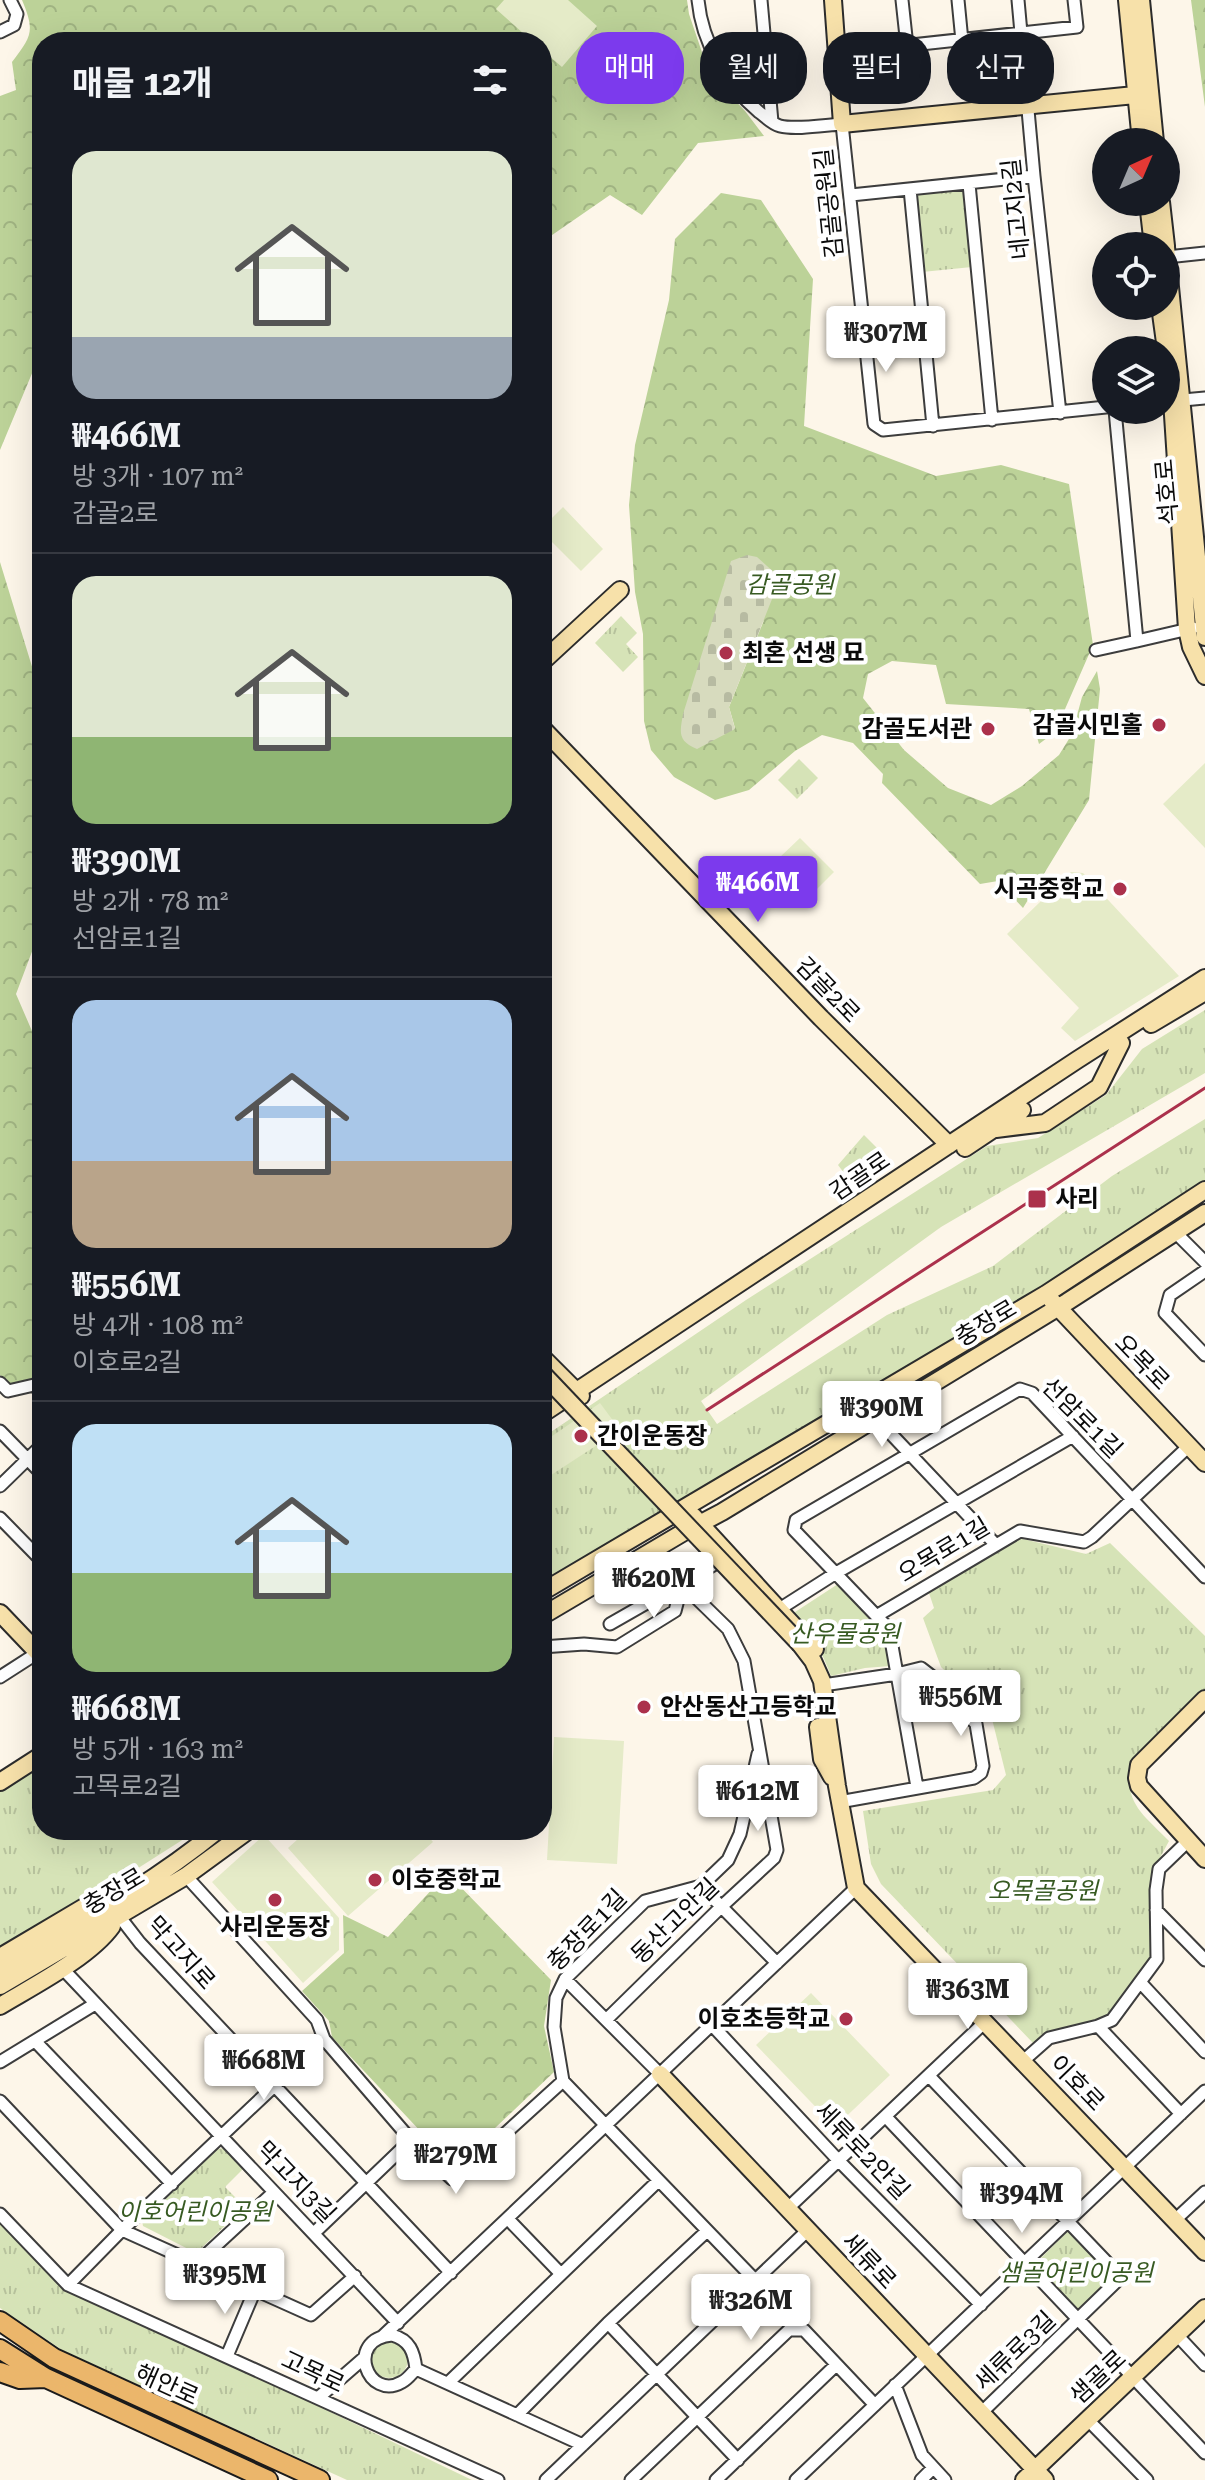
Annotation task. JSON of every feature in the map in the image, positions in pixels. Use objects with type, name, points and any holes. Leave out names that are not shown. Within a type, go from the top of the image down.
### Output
[{"type":"main road","name":"해안로","points":[[0,2321],[54,2358],[320,2480]]},
{"type":"main road","name":"해안로","points":[[0,2349],[46,2378],[268,2480]]},
{"type":"main road","points":[[0,2372],[20,2379],[46,2378]]},
{"type":"street","points":[[0,32],[14,25],[17,14],[10,0]]},
{"type":"street","points":[[698,0],[700,14],[722,72],[747,101],[781,126],[842,124],[1143,96]]},
{"type":"street","points":[[761,0],[772,122]]},
{"type":"street","points":[[833,0],[836,32]]},
{"type":"street","points":[[902,0],[905,32]]},
{"type":"street","points":[[958,0],[961,32]]},
{"type":"street","name":"네고지2길","points":[[1018,0],[1022,32]]},
{"type":"street","points":[[1038,32],[1077,27],[1074,0]]},
{"type":"street","points":[[1127,0],[1151,128]]},
{"type":"street","points":[[1141,0],[1142,128]]},
{"type":"street","points":[[841,104],[842,124]]},
{"type":"street","name":"네고지2길","points":[[1029,104],[1060,413]]},
{"type":"street","name":"감골공원길","points":[[842,124],[874,424],[883,430],[1092,409]]},
{"type":"street","points":[[851,195],[1034,176]]},
{"type":"street","points":[[969,184],[992,420]]},
{"type":"street","points":[[910,189],[933,426]]},
{"type":"street","points":[[1180,256],[1205,253]]},
{"type":"street","points":[[1180,400],[1205,398]]},
{"type":"street","points":[[1116,424],[1137,641]]},
{"type":"street","name":"석호로","points":[[1177,424],[1200,629],[1191,647],[1205,676]]},
{"type":"street","points":[[552,653],[620,590]]},
{"type":"street","points":[[1096,650],[1200,629]]},
{"type":"street","name":"감골2로","points":[[552,738],[810,1007],[949,1145]]},
{"type":"street","name":"감골로","points":[[552,1414],[949,1145],[1205,978]]},
{"type":"street","name":"감골로","points":[[552,1409],[1205,992]]},
{"type":"street","points":[[994,1129],[1045,1123],[1099,1087],[1121,1043]]},
{"type":"street","name":"충장로","points":[[552,1586],[1046,1294],[1205,1190]]},
{"type":"street","name":"충장로","points":[[552,1610],[722,1512],[1057,1308],[1205,1213]]},
{"type":"street","points":[[1176,1233],[1205,1262]]},
{"type":"street","points":[[1205,1271],[1170,1295],[1165,1313],[1205,1355]]},
{"type":"street","name":"오목로","points":[[1046,1294],[1205,1463]]},
{"type":"street","points":[[552,1371],[572,1399]]},
{"type":"street","points":[[0,1383],[8,1391],[32,1385]]},
{"type":"street","points":[[318,2398],[364,2358],[370,2344],[398,2323],[856,1888],[838,1794],[822,1681],[813,1661],[552,1384]]},
{"type":"street","points":[[552,1387],[572,1399]]},
{"type":"street","name":"선암로1길","points":[[917,1787],[889,1629],[794,1530],[796,1520],[1020,1389],[1032,1393],[1205,1577]]},
{"type":"street","points":[[876,1418],[996,1545]]},
{"type":"street","points":[[0,1431],[32,1463]]},
{"type":"street","points":[[778,1610],[836,1573],[1073,1436]]},
{"type":"street","name":"오목로1길","points":[[878,1615],[1020,1531],[1084,1542],[1189,1446]]},
{"type":"street","points":[[0,1486],[32,1455]]},
{"type":"street","points":[[678,1513],[684,1532],[795,1647],[813,1685],[822,1759],[838,1794]]},
{"type":"street","points":[[678,1513],[700,1523],[812,1643],[824,1663],[830,1684],[841,1764],[838,1794]]},
{"type":"street","points":[[0,1518],[32,1551]]},
{"type":"street","points":[[610,1624],[715,1564]]},
{"type":"street","points":[[552,1646],[584,1644],[617,1647],[675,1611],[682,1584]]},
{"type":"street","name":"동산고안길","points":[[606,2020],[774,1858],[777,1850],[744,1661],[728,1629],[682,1584]]},
{"type":"street","points":[[0,1613],[32,1644]]},
{"type":"street","points":[[0,1677],[32,1658]]},
{"type":"street","points":[[830,1684],[921,1668],[976,1724],[983,1766],[981,1773],[974,1778],[838,1794]]},
{"type":"street","points":[[1205,1699],[1139,1765],[1137,1778],[1139,1786],[1205,1859]]},
{"type":"street","points":[[0,1769],[32,1748]]},
{"type":"street","points":[[759,1750],[740,1834],[728,1860],[701,1886],[777,1963]]},
{"type":"street","points":[[0,1782],[32,1761]]},
{"type":"street","name":"충장로","points":[[0,1986],[116,1910],[205,1840]]},
{"type":"street","name":"충장로","points":[[0,1971],[186,1876],[235,1840]]},
{"type":"street","points":[[1023,2061],[1049,2038],[1112,2020],[1157,1959],[1159,1869],[1188,1841]]},
{"type":"street","points":[[186,1876],[317,2020],[324,2039],[411,2140],[452,2179],[563,2081],[755,2280]]},
{"type":"street","name":"충장로1길","points":[[563,2081],[554,2027],[556,1998],[565,1979],[645,1901],[701,1886]]},
{"type":"street","name":"이호로","points":[[856,1888],[1205,2252]]},
{"type":"street","points":[[0,1957],[86,1906],[116,1910],[105,1936],[62,1968],[0,2006]]},
{"type":"street","name":"막고지로","points":[[116,1910],[140,1943],[451,2273]]},
{"type":"street","points":[[1156,1910],[1205,1960]]},
{"type":"street","name":"막고지3길","points":[[62,1968],[398,2323]]},
{"type":"street","points":[[565,1979],[660,2074]]},
{"type":"street","points":[[1140,1982],[1205,2052]]},
{"type":"street","points":[[0,2062],[95,2004]]},
{"type":"street","points":[[787,2209],[986,2021]]},
{"type":"street","name":"세류로2안길","points":[[712,2025],[839,2161],[981,2305]]},
{"type":"street","points":[[1098,2026],[1181,2114]]},
{"type":"street","points":[[68,2285],[324,2039]]},
{"type":"street","points":[[35,2041],[172,2184]]},
{"type":"street","name":"세류로","points":[[660,2074],[980,2414],[1035,2477]]},
{"type":"street","name":"세류로3길","points":[[929,2076],[1119,2275],[1119,2279],[1079,2320],[980,2414]]},
{"type":"street","points":[[796,2480],[1205,2091]]},
{"type":"street","points":[[0,2101],[122,2230],[311,2315],[355,2276]]},
{"type":"street","points":[[886,2117],[1205,2453]]},
{"type":"street","points":[[314,2233],[411,2140]]},
{"type":"street","points":[[448,2383],[658,2181]]},
{"type":"street","points":[[197,2263],[274,2192]]},
{"type":"street","points":[[1175,2220],[1205,2192]]},
{"type":"street","name":"고목로","points":[[0,2214],[68,2285],[498,2480]]},
{"type":"street","points":[[508,2219],[561,2274]]},
{"type":"street","points":[[546,2480],[808,2230]]},
{"type":"street","points":[[517,2415],[608,2323],[707,2231]]},
{"type":"street","points":[[227,2356],[255,2290]]},
{"type":"street","name":"샘골로","points":[[1035,2477],[1088,2420],[1205,2308]]},
{"type":"street","points":[[608,2323],[738,2460]]},
{"type":"street","points":[[631,2480],[789,2330],[804,2330],[875,2405]]},
{"type":"street","points":[[1177,2335],[1205,2365]]},
{"type":"street","points":[[383,2336],[400,2338],[407,2343],[412,2349],[416,2369]]},
{"type":"street","points":[[364,2358],[368,2373],[386,2386],[401,2384],[416,2369]]},
{"type":"street","points":[[716,2480],[836,2365]]},
{"type":"street","points":[[416,2369],[583,2445]]},
{"type":"street","points":[[895,2385],[922,2455],[945,2480]]},
{"type":"street","points":[[1088,2420],[1147,2480]]},
{"type":"street","points":[[921,2480],[933,2468]]},
{"type":"green space","points":[[22,0],[687,0],[700,46],[700,104],[738,104],[764,136],[698,143],[642,215],[610,195],[552,235],[552,32],[32,32],[32,373],[0,450],[0,96],[16,90],[12,62],[24,46],[30,26]]},
{"type":"green space","points":[[504,0],[568,0],[597,26],[592,32],[576,32],[576,51],[562,67],[552,58],[552,32],[522,32],[496,9]]},
{"type":"green space","points":[[1191,0],[1205,0],[1205,107]]},
{"type":"green space","points":[[960,189],[964,193],[972,267],[922,272],[914,198],[918,194]]},
{"type":"green space","name":"감골공원","points":[[721,193],[761,200],[813,279],[804,426],[936,476],[1001,465],[1069,484],[1093,645],[1055,732],[1039,744],[1029,709],[946,704],[936,665],[892,661],[868,674],[863,698],[904,750],[948,788],[991,805],[1022,786],[1059,755],[1072,734],[1082,697],[1097,671],[1100,689],[1089,800],[1023,908],[998,881],[980,884],[882,783],[883,774],[853,743],[822,735],[795,751],[749,790],[715,800],[674,777],[651,750],[644,721],[643,634],[635,592],[629,505],[635,445],[669,300],[675,239]],"holes":[[[764,620],[729,707],[735,728],[683,714]]]},
{"type":"green space","points":[[563,507],[603,549],[581,571],[552,542],[552,518]]},
{"type":"green space","points":[[747,555],[757,557],[777,575],[778,584],[729,707],[735,729],[697,749],[686,743],[681,735],[683,714],[731,561]]},
{"type":"green space","points":[[0,562],[32,667],[32,952],[16,994],[32,1031],[32,1381],[10,1385],[0,1375]]},
{"type":"green space","points":[[621,616],[637,633],[626,644],[638,657],[623,672],[595,643]]},
{"type":"green space","points":[[799,759],[818,778],[797,799],[778,780]]},
{"type":"green space","points":[[1205,763],[1205,848],[1163,804]]},
{"type":"green space","points":[[800,838],[834,872],[813,893],[779,858]]},
{"type":"green space","points":[[1071,872],[1083,873],[1179,976],[1075,1041],[1061,1028],[1079,1008],[1007,934]]},
{"type":"green space","points":[[1205,1010],[1205,1073],[941,1227],[701,1401],[717,1424],[887,1315],[993,1266],[1112,1176],[1205,1119],[1205,1182],[1094,1258],[552,1576],[552,1431],[746,1300],[987,1146],[1038,1138],[1106,1095],[1142,1049]]},
{"type":"green space","points":[[864,1135],[880,1151],[844,1173],[838,1165]]},
{"type":"green space","name":"간이운동장","points":[[600,1403],[620,1430],[552,1474],[552,1436]]},
{"type":"green space","name":"오목골공원","points":[[1019,1538],[1086,1554],[1110,1543],[1205,1636],[1205,1689],[1129,1765],[1133,1800],[1169,1841],[1154,1869],[1151,1961],[1102,2021],[1033,2043],[881,1884],[871,1864],[863,1811],[993,1790],[1006,1775],[991,1715],[941,1667],[923,1618],[934,1608],[928,1590]]},
{"type":"green space","name":"산우물공원","points":[[838,1584],[860,1604],[884,1638],[890,1666],[831,1676],[815,1642],[792,1614]]},
{"type":"green space","points":[[554,1737],[624,1741],[617,1864],[547,1860],[548,1840],[552,1840]]},
{"type":"green space","points":[[32,1769],[32,1840],[182,1840],[0,1951],[0,1790]]},
{"type":"green space","name":"사리운동장","points":[[258,1840],[269,1840],[339,1918],[339,1950],[303,1983],[212,1882]]},
{"type":"green space","points":[[297,1840],[433,1842],[348,1916],[288,1848]]},
{"type":"green space","points":[[447,1873],[551,1980],[544,2026],[554,2072],[454,2167],[332,2037],[329,2021],[302,1991],[344,1953],[343,1915],[388,1937]]},
{"type":"green space","points":[[811,1993],[890,2075],[835,2127],[756,2045]]},
{"type":"green space","name":"이호어린이공원","points":[[224,2148],[244,2168],[225,2187],[245,2207],[196,2253],[143,2226],[142,2220],[218,2149]]},
{"type":"green space","points":[[0,2217],[66,2285],[472,2480],[347,2480],[62,2350],[0,2308]]},
{"type":"green space","name":"샘골어린이공원","points":[[1067,2232],[1072,2232],[1114,2275],[1114,2280],[1083,2311],[1078,2311],[1036,2268],[1036,2263]]},
{"type":"green space","points":[[389,2340],[403,2345],[408,2359],[403,2373],[389,2378],[375,2373],[370,2359],[375,2345]]},
{"type":"railway","points":[[707,1410],[1205,1088]]},
{"type":"place","name":"최혼 선생 묘","points":[[726,653]]},
{"type":"place","name":"감골시민홀","points":[[1159,725]]},
{"type":"place","name":"감골도서관","points":[[988,729]]},
{"type":"place","name":"시곡중학교","points":[[1120,889]]},
{"type":"place","name":"사리","points":[[1037,1199]]},
{"type":"place","name":"간이운동장","points":[[581,1436]]},
{"type":"place","name":"안산동산고등학교","points":[[644,1707]]},
{"type":"place","name":"이호중학교","points":[[375,1880]]},
{"type":"place","name":"사리운동장","points":[[275,1900]]},
{"type":"place","name":"이호초등학교","points":[[846,2019]]}]
